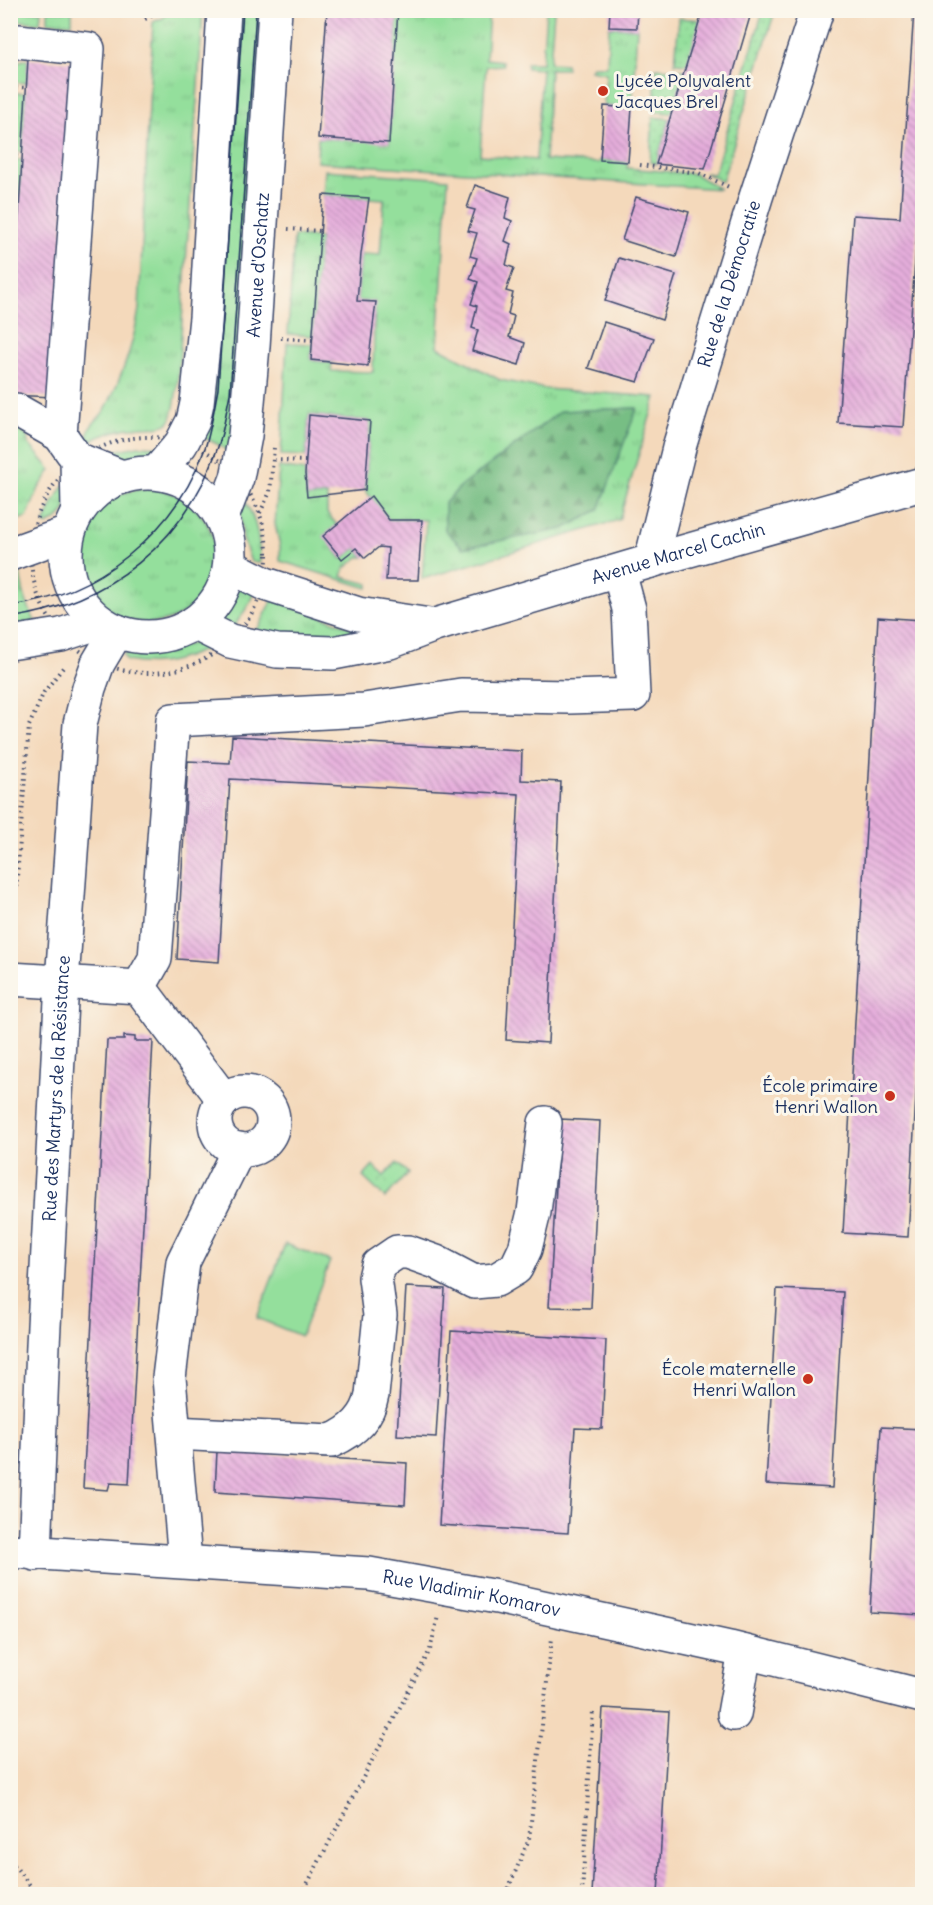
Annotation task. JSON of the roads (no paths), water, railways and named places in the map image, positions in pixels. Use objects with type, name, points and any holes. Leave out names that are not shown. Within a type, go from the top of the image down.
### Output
[{"type":"street","points":[[158,471],[181,444],[193,421],[197,403],[205,328],[224,10]]},
{"type":"street","name":"Avenue d'Oschatz","points":[[222,516],[237,478],[245,436],[253,346],[274,10]]},
{"type":"street","name":"Rue de la Démocratie","points":[[651,561],[680,444],[756,197],[817,10]]},
{"type":"street","points":[[10,44],[18,41],[88,49],[69,447],[73,522],[65,552],[71,584],[85,606],[108,626],[137,637],[156,637],[194,624],[207,612],[226,583],[230,566],[230,540],[222,516],[212,502],[189,483],[158,471],[122,477],[93,493],[73,522],[22,550]]},
{"type":"street","points":[[10,410],[16,410],[69,447],[122,477]]},
{"type":"street","name":"Avenue Marcel Cachin","points":[[194,624],[230,641],[277,651],[333,653],[390,642],[435,625],[922,484]]},
{"type":"street","name":"Avenue Marcel Cachin","points":[[230,566],[265,584],[358,614],[435,625]]},
{"type":"street","points":[[139,987],[155,959],[173,720],[364,710],[460,695],[569,697],[633,695],[629,609],[620,572]]},
{"type":"street","points":[[10,643],[77,652],[108,626]]},
{"type":"street","name":"Rue des Martyrs de la Résistance","points":[[23,1552],[43,1346],[62,982],[80,724],[89,688],[77,652],[108,626]]},
{"type":"street","points":[[10,980],[139,987],[224,1100]]},
{"type":"street","points":[[240,1092],[258,1095],[265,1100],[273,1116],[273,1125],[264,1141],[257,1147],[240,1149],[224,1141],[218,1133],[216,1116],[224,1100],[240,1092]]},
{"type":"street","points":[[174,1433],[331,1441],[353,1428],[370,1408],[372,1395],[380,1315],[375,1278],[378,1264],[398,1252],[408,1252],[436,1262],[474,1282],[496,1280],[516,1268],[525,1249],[534,1212],[545,1123]]},
{"type":"street","points":[[184,1561],[170,1378],[183,1262],[240,1149]]},
{"type":"street","name":"Rue Vladimir Komarov","points":[[23,1552],[369,1574],[473,1593],[745,1652],[922,1696]]},
{"type":"street","points":[[734,1714],[745,1652]]},
{"type":"tram line","points":[[10,606],[42,600],[73,589],[102,574],[128,556],[173,508],[191,481],[204,451],[218,389],[243,10]]},
{"type":"tram line","points":[[10,618],[46,610],[80,598],[111,583],[139,563],[164,539],[186,512],[204,481],[218,447],[230,394],[256,10]]},
{"type":"place","name":"Lycée Polyvalent Jacques Brel","points":[[603,91]]},
{"type":"place","name":"École primaire Henri Wallon","points":[[890,1096]]},
{"type":"place","name":"École maternelle Henri Wallon","points":[[808,1379]]}]
